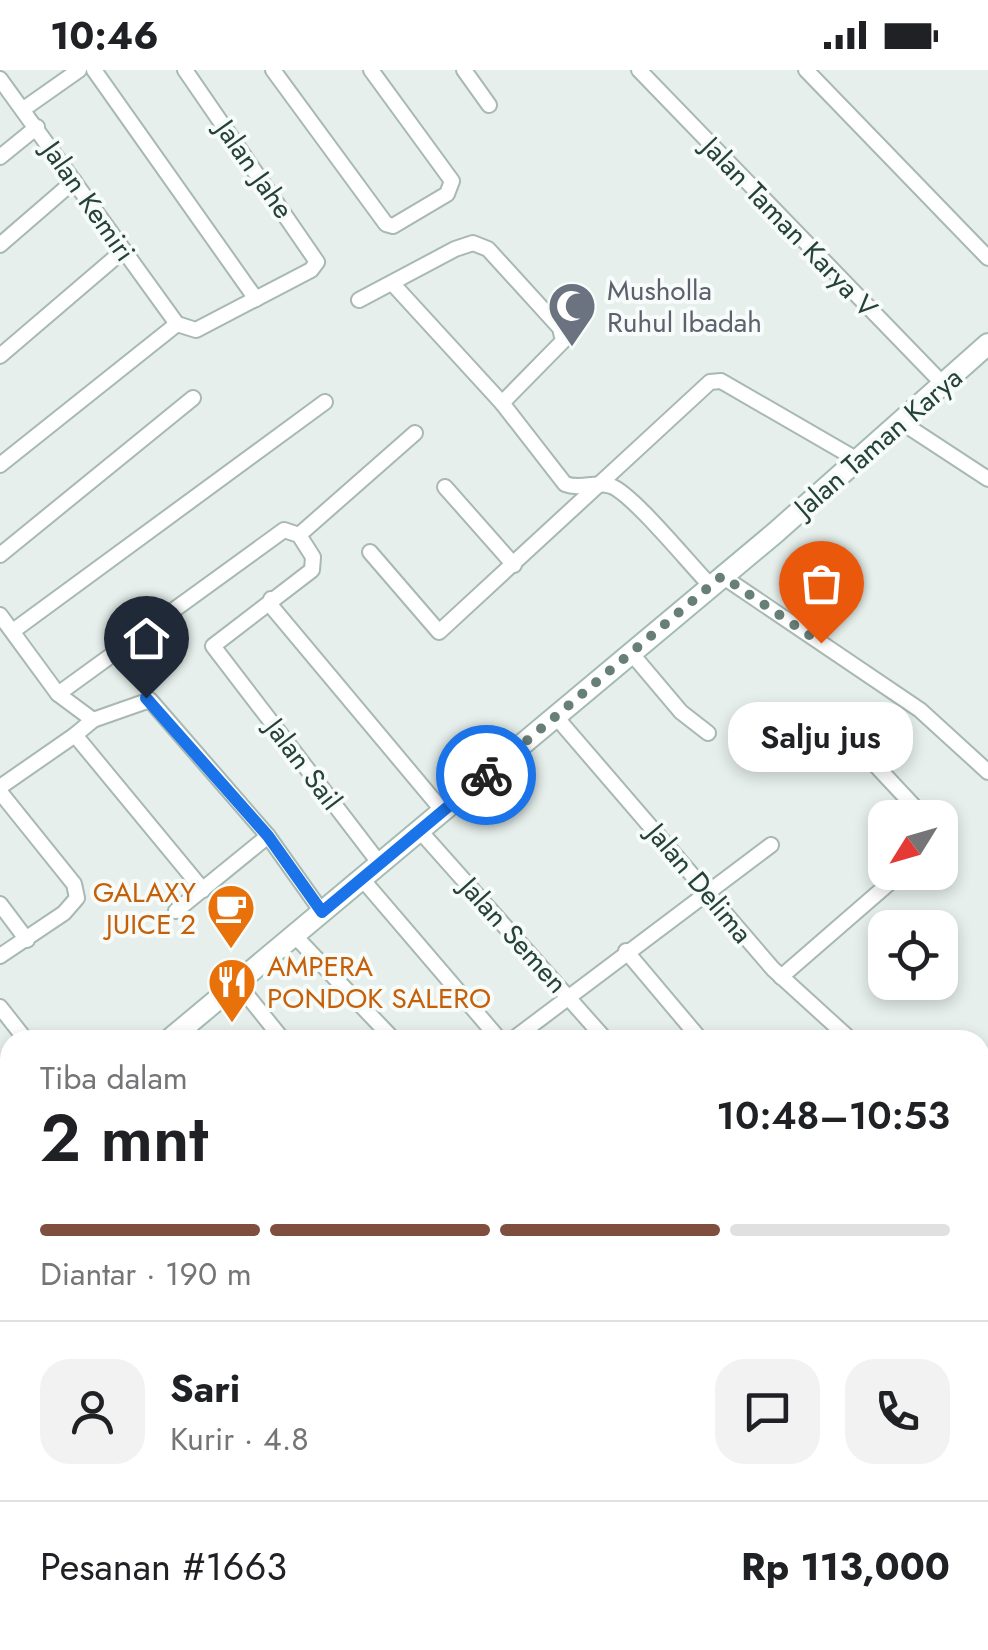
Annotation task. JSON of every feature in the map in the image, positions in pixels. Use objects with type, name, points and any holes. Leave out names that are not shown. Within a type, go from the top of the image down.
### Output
[{"type":"street","points":[[25,108],[79,70]]},
{"type":"street","points":[[0,464],[177,324],[196,330],[256,299],[94,70]]},
{"type":"street","name":"Jalan Jahe","points":[[185,70],[312,249],[317,262],[312,270],[256,299]]},
{"type":"street","points":[[273,70],[386,224],[393,226],[447,194],[452,181],[370,70]]},
{"type":"street","points":[[464,70],[489,105]]},
{"type":"street","name":"Jalan Taman Karya V","points":[[639,70],[942,383]]},
{"type":"street","points":[[806,70],[988,258]]},
{"type":"street","name":"Jalan Kemiri","points":[[0,79],[25,108],[177,324]]},
{"type":"street","points":[[0,157],[37,127]]},
{"type":"street","points":[[0,245],[74,182]]},
{"type":"street","points":[[359,300],[455,249],[473,244],[488,249],[560,328],[563,341],[502,404]]},
{"type":"street","points":[[0,356],[124,250]]},
{"type":"street","points":[[392,283],[502,404],[565,484],[577,488],[602,484],[623,492],[716,581],[920,710],[988,772]]},
{"type":"street","name":"Jalan Taman Karya","points":[[183,1030],[442,810],[557,718],[988,344]]},
{"type":"street","points":[[370,552],[439,632],[710,382],[721,381],[856,459]]},
{"type":"street","points":[[0,555],[193,398]]},
{"type":"street","points":[[13,631],[325,402]]},
{"type":"street","points":[[901,422],[988,479]]},
{"type":"street","points":[[58,694],[291,532],[416,433]]},
{"type":"street","points":[[445,487],[514,565]]},
{"type":"street","points":[[291,532],[313,557],[312,570],[271,600],[272,608],[442,810]]},
{"type":"street","name":"Jalan Sail","points":[[271,600],[213,646],[380,864]]},
{"type":"street","points":[[0,615],[58,694],[93,720]]},
{"type":"street","points":[[632,654],[681,712],[708,732]]},
{"type":"street","points":[[0,956],[64,913],[76,898],[74,884],[0,790],[93,720],[146,698],[268,836],[322,912]]},
{"type":"street","name":"Jalan Delima","points":[[557,718],[781,978],[840,1030]]},
{"type":"street","points":[[75,735],[203,890]]},
{"type":"street","points":[[866,756],[908,800]]},
{"type":"street","name":"Jalan Semen","points":[[420,830],[598,1030]]},
{"type":"street","points":[[176,911],[268,836]]},
{"type":"street","points":[[525,1030],[626,950],[771,845]]},
{"type":"street","points":[[363,880],[491,1030]]},
{"type":"street","points":[[781,978],[881,890]]},
{"type":"street","points":[[0,904],[27,940]]},
{"type":"street","points":[[294,935],[384,1030]]},
{"type":"street","points":[[626,950],[693,1030]]},
{"type":"street","points":[[238,984],[275,1030]]},
{"type":"street","points":[[0,1007],[18,1030]]},
{"type":"way so far","points":[[486,775],[722,576],[821,643]]},
{"type":"place","name":"Musholla Ruhul Ibadah","points":[[572,348]]},
{"type":"place","name":"Salju jus","points":[[821,643]]},
{"type":"place","name":"GALAXY JUICE 2","points":[[231,950]]},
{"type":"place","name":"AMPERA PONDOK SALERO","points":[[232,1024]]},
{"type":"route","points":[[146,698],[268,836],[322,912],[486,775]]}]
